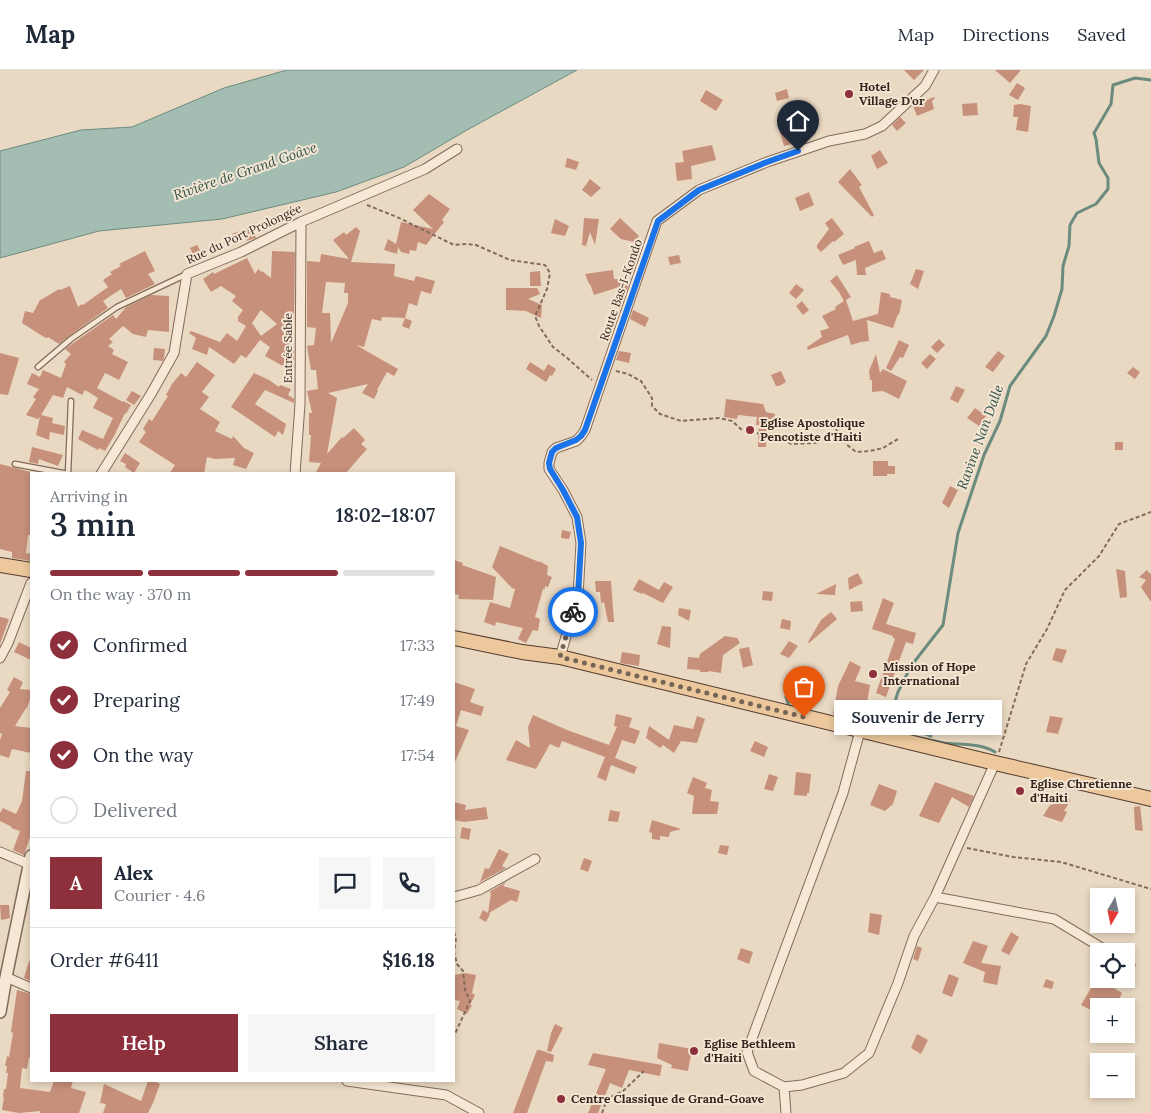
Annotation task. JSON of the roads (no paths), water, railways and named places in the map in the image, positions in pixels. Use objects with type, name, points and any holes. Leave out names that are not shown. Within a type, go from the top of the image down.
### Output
[{"type":"main road","points":[[0,565],[30,570]]},
{"type":"main road","points":[[455,638],[522,652],[560,657],[860,731],[1151,799]]},
{"type":"street","name":"Route Bas-I-Kondo","points":[[560,657],[578,596],[581,543],[577,517],[550,469],[549,463],[552,452],[556,448],[576,440],[585,430],[658,221],[699,190],[767,162],[829,141],[865,134],[882,126],[925,86],[934,70]]},
{"type":"street","name":"Rue du Port Prolongée","points":[[102,472],[174,353],[186,274],[241,252],[301,222],[425,169],[457,149]]},
{"type":"street","name":"Entrée Sable","points":[[295,472],[300,404],[301,222]]},
{"type":"street","points":[[0,658],[8,643],[30,586]]},
{"type":"street","points":[[860,731],[843,793],[747,1052],[754,1071],[784,1087],[802,1085],[844,1073],[869,1053],[898,983],[914,936],[935,897],[995,763]]},
{"type":"street","points":[[0,852],[30,860],[0,1012]]},
{"type":"street","points":[[455,897],[479,890],[535,859]]},
{"type":"street","points":[[935,897],[1054,919],[1094,943]]},
{"type":"street","points":[[6,977],[30,988]]},
{"type":"street","points":[[354,1082],[446,1095],[479,1113]]},
{"type":"street","points":[[784,1087],[786,1113]]},
{"type":"lane","points":[[38,367],[71,340],[117,307],[186,274]]},
{"type":"lane","points":[[68,472],[71,401]]},
{"type":"lane","points":[[15,464],[57,472]]},
{"type":"water","name":"Rivière de Grand Goâve","points":[[287,70],[577,70],[404,167],[336,192],[222,219],[99,231],[0,258],[0,151],[81,130],[132,127],[224,88]]},
{"type":"waterway","name":"Ravine Nan Dalle","points":[[931,736],[913,729],[888,724],[898,692],[911,666],[943,625],[958,533],[984,455],[1000,421],[1010,386],[1046,336],[1054,316],[1062,289],[1063,266],[1069,246],[1070,225],[1077,213],[1096,204],[1108,189],[1108,178],[1099,163],[1094,133],[1111,104],[1113,85],[1135,78],[1151,80]]},
{"type":"waterway","points":[[786,697],[791,707]]},
{"type":"waterway","points":[[916,737],[944,743],[977,746],[995,752]]},
{"type":"place","name":"Hotel Village D'or","points":[[849,94]]},
{"type":"place","name":"Eglise Apostolique Pencotiste d'Haiti","points":[[750,430]]},
{"type":"place","name":"Mission of Hope International","points":[[873,674]]},
{"type":"place","name":"Souvenir de Jerry","points":[[804,717]]},
{"type":"place","name":"Eglise Chretienne d'Haiti","points":[[1020,791]]},
{"type":"place","name":"Eglise Bethleem d'Haiti","points":[[694,1051]]},
{"type":"place","name":"Centre Classique de Grand-Goave","points":[[561,1099]]}]
